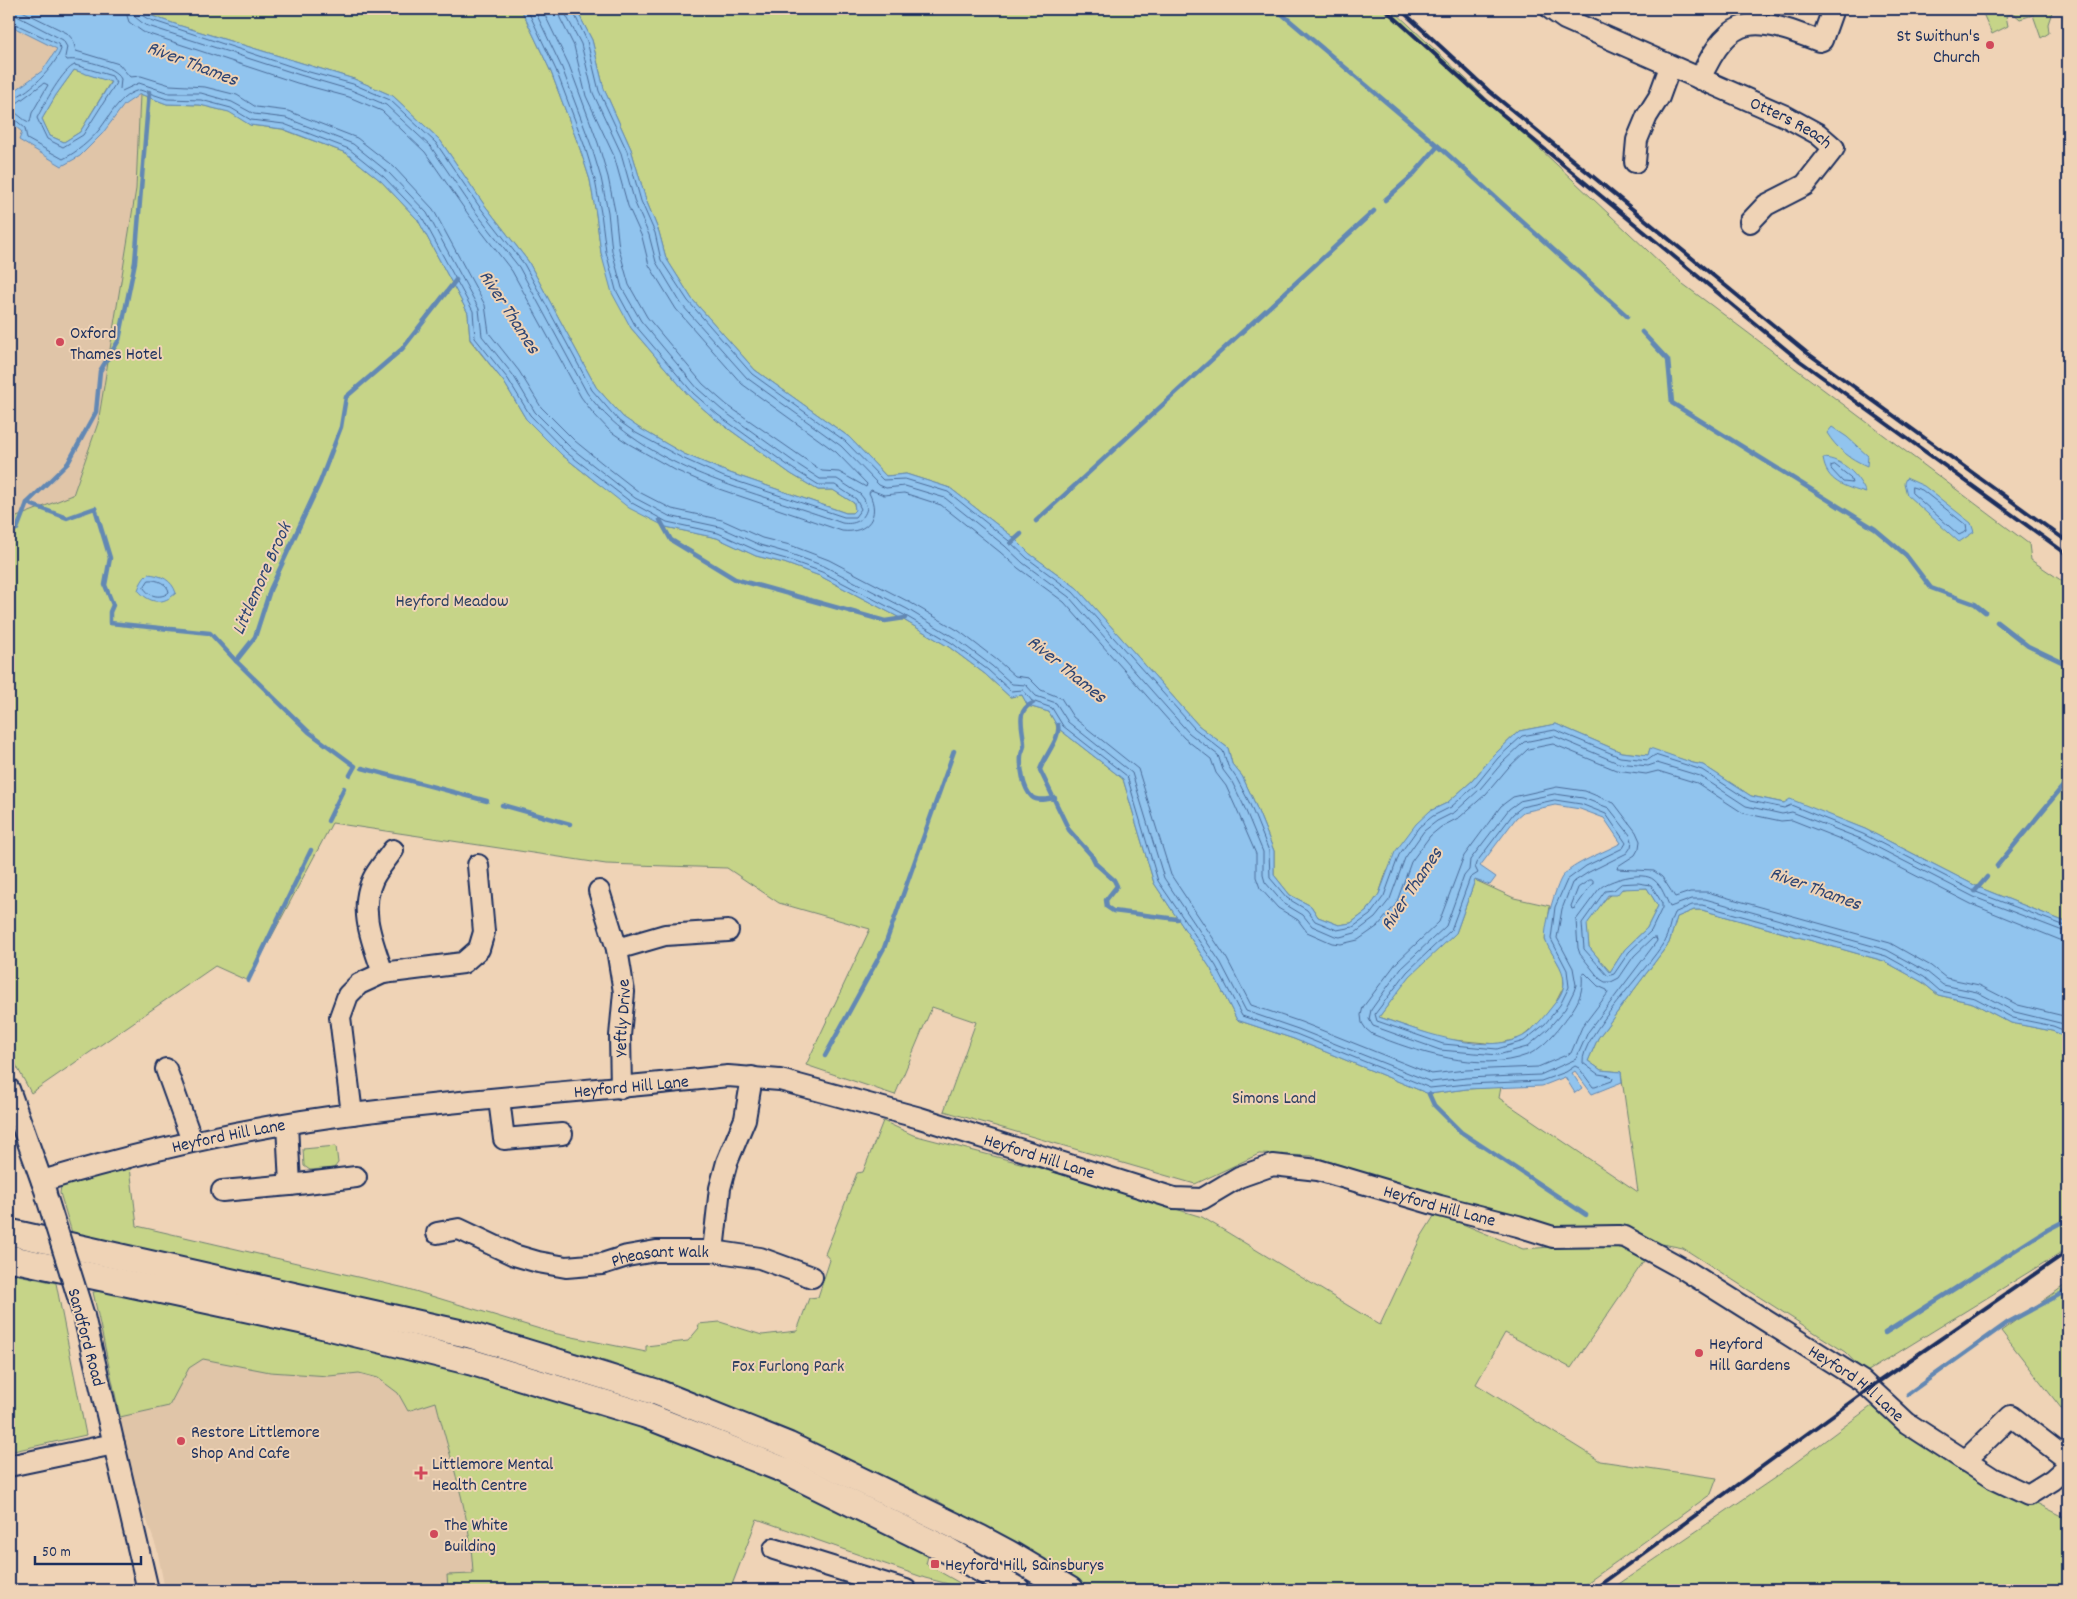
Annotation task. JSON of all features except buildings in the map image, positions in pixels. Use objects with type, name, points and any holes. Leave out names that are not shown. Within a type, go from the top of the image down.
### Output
[{"type":"main road","points":[[9,1232],[470,1336],[656,1392],[788,1445],[980,1538],[1070,1590]]},
{"type":"main road","points":[[9,1258],[312,1323],[462,1360],[645,1415],[784,1470],[949,1551],[1017,1590]]},
{"type":"street","name":"Otters Reach","points":[[1551,9],[1565,19],[1670,67],[1785,116],[1818,134],[1834,148],[1805,185],[1766,205],[1750,222]]},
{"type":"street","points":[[1700,79],[1721,40],[1736,29],[1752,24],[1765,24],[1782,27],[1819,41],[1822,40],[1833,9]]},
{"type":"street","points":[[1635,162],[1638,140],[1647,116],[1660,97],[1670,67]]},
{"type":"street","points":[[383,973],[367,926],[368,901],[373,880],[393,850]]},
{"type":"street","points":[[352,1114],[340,1017],[348,995],[359,984],[383,973],[462,963],[479,949],[484,932],[478,866]]},
{"type":"street","name":"Yeftly Drive","points":[[599,890],[617,949],[624,992],[620,1036],[621,1088]]},
{"type":"street","points":[[617,949],[665,935],[728,931]]},
{"type":"street","points":[[166,1069],[192,1141]]},
{"type":"street","name":"Heyford Hill Lane","points":[[44,1188],[122,1158],[192,1141],[352,1114],[728,1076],[780,1080],[920,1118],[1174,1198],[1202,1199],[1239,1177],[1273,1165],[1318,1170],[1553,1237],[1625,1237],[1687,1271],[1862,1381],[1907,1423],[1992,1478],[2028,1495],[2052,1480],[2068,1466]]},
{"type":"street","name":"Pheasant Walk","points":[[437,1233],[459,1229],[514,1255],[566,1267],[602,1264],[627,1256],[656,1251],[713,1250],[720,1188],[727,1162],[745,1119],[752,1077]]},
{"type":"street","name":"Sandford Road","points":[[9,1089],[44,1188],[84,1316],[148,1590]]},
{"type":"street","points":[[498,1100],[504,1139],[562,1134]]},
{"type":"street","points":[[287,1124],[290,1185]]},
{"type":"street","points":[[222,1191],[356,1177]]},
{"type":"street","points":[[713,1250],[760,1258],[812,1277]]},
{"type":"street","points":[[1965,1460],[2011,1416],[2068,1460]]},
{"type":"street","points":[[9,1466],[114,1444]]},
{"type":"street","points":[[980,1538],[992,1558],[1046,1590]]},
{"type":"street","points":[[774,1549],[906,1590]]},
{"type":"shaded area","points":[[9,25],[57,49],[42,71],[9,95]]},
{"type":"shaded area","name":"Oxford Thames Hotel","points":[[140,94],[136,189],[98,423],[73,495],[9,520],[9,121],[22,132],[80,156],[102,134],[124,105]]},
{"type":"shaded area","name":"Littlemore Mental Health Centre","points":[[94,1324],[341,1363],[757,1519],[731,1590],[165,1590],[157,1549],[124,1456]]},
{"type":"green space","points":[[141,9],[521,9],[551,72],[580,149],[590,180],[601,253],[631,328],[690,397],[715,419],[791,474],[818,490],[833,490],[854,503],[855,510],[852,513],[846,513],[727,472],[684,454],[623,417],[596,387],[528,261],[483,203],[440,140],[393,96],[354,79],[181,26],[149,15]]},
{"type":"green space","points":[[576,9],[1392,9],[1683,284],[2029,544],[2031,560],[2068,585],[2068,923],[1978,887],[1865,829],[1813,809],[1751,796],[1703,765],[1650,749],[1648,755],[1621,752],[1556,724],[1519,731],[1494,755],[1472,781],[1447,803],[1430,811],[1386,873],[1379,894],[1367,911],[1351,923],[1339,925],[1318,917],[1311,906],[1290,895],[1274,875],[1274,851],[1242,776],[1232,764],[1228,748],[1198,725],[1077,588],[1030,554],[1013,537],[950,488],[906,474],[886,476],[849,437],[755,370],[692,299],[666,258],[631,149],[604,89],[592,40]]},
{"type":"green space","points":[[1981,9],[2053,9],[2048,24],[2049,33],[2041,38],[2033,15],[2020,19],[2013,13],[2006,16],[2008,26],[1992,34]]},
{"type":"green space","points":[[74,70],[111,81],[80,132],[64,142],[50,136],[42,119]]},
{"type":"green space","points":[[140,94],[167,104],[200,105],[230,112],[250,125],[282,129],[346,153],[381,181],[418,220],[468,313],[470,340],[504,382],[526,419],[562,455],[596,482],[666,527],[717,538],[756,556],[784,563],[820,576],[902,619],[949,647],[985,674],[1010,697],[1022,695],[1028,706],[1049,712],[1059,729],[1123,779],[1154,883],[1211,969],[1237,1020],[1294,1039],[1429,1094],[1501,1087],[1499,1098],[1638,1192],[1621,1072],[1601,1070],[1588,1061],[1598,1038],[1669,943],[1677,917],[1694,910],[1702,910],[1884,961],[1922,982],[1938,995],[1973,1003],[2011,1023],[2052,1031],[2068,1037],[2068,1248],[1865,1373],[1845,1352],[1683,1248],[1590,1230],[1554,1232],[1312,1156],[1259,1154],[1195,1184],[944,1111],[976,1022],[932,1007],[895,1095],[806,1065],[870,929],[779,903],[727,868],[606,864],[332,823],[248,981],[215,966],[31,1093],[9,1052],[9,520],[73,495],[98,423],[136,189]]},
{"type":"green space","points":[[1475,880],[1514,898],[1550,906],[1545,940],[1563,972],[1564,986],[1556,1002],[1541,1021],[1521,1038],[1497,1044],[1443,1039],[1379,1017],[1410,975],[1456,933]]},
{"type":"green space","points":[[1647,888],[1658,906],[1647,928],[1625,949],[1610,972],[1589,947],[1586,925],[1610,895],[1624,889]]},
{"type":"green space","name":"Fox Furlong Park","points":[[883,1121],[913,1135],[1047,1170],[1202,1217],[1380,1325],[1421,1237],[1436,1213],[1523,1249],[1621,1242],[1648,1255],[1571,1368],[1505,1333],[1476,1384],[1600,1461],[1717,1478],[1711,1494],[1577,1590],[1092,1590],[938,1501],[795,1435],[608,1362],[461,1320],[73,1236],[60,1193],[61,1186],[65,1183],[130,1167],[137,1226],[405,1288],[553,1333],[646,1352],[646,1346],[688,1341],[699,1328],[698,1324],[720,1322],[762,1335],[797,1331],[809,1298],[818,1297],[830,1260],[825,1254],[857,1173],[863,1172]]},
{"type":"green space","points":[[336,1146],[338,1163],[334,1168],[310,1170],[304,1166],[303,1149]]},
{"type":"green space","points":[[9,1273],[56,1283],[86,1435],[9,1452]]},
{"type":"green space","points":[[2068,1283],[2068,1417],[2001,1331]]},
{"type":"green space","points":[[100,1291],[356,1345],[501,1380],[676,1438],[841,1506],[878,1524],[928,1556],[926,1564],[972,1590],[925,1578],[757,1519],[730,1590],[448,1590],[447,1575],[473,1574],[464,1509],[436,1402],[408,1411],[398,1393],[378,1378],[359,1373],[329,1376],[270,1372],[203,1359],[189,1368],[169,1406],[120,1417],[93,1292]]},
{"type":"green space","points":[[1877,1402],[1983,1476],[2068,1519],[2068,1590],[1610,1590],[1776,1477]]},
{"type":"water","name":"River Thames","points":[[9,9],[141,9],[149,15],[181,26],[354,79],[393,96],[440,140],[483,203],[528,261],[596,387],[623,417],[684,454],[727,472],[846,513],[852,513],[855,510],[854,503],[833,490],[818,490],[791,474],[715,419],[690,397],[631,328],[612,293],[601,253],[590,180],[580,149],[551,72],[521,9],[576,9],[592,40],[604,89],[631,149],[666,258],[692,299],[755,370],[849,437],[886,476],[906,474],[950,488],[1013,537],[1030,554],[1077,588],[1198,725],[1228,748],[1232,764],[1242,776],[1274,851],[1274,875],[1290,895],[1311,906],[1318,917],[1339,925],[1351,923],[1367,911],[1379,894],[1395,852],[1416,824],[1430,811],[1447,803],[1472,781],[1494,755],[1519,731],[1556,724],[1621,752],[1648,755],[1650,748],[1703,765],[1751,796],[1784,803],[1790,799],[1865,829],[1978,887],[2068,923],[2068,1037],[2052,1031],[2011,1023],[1973,1003],[1938,995],[1922,982],[1884,961],[1702,910],[1694,910],[1677,917],[1669,943],[1598,1038],[1588,1061],[1601,1070],[1621,1072],[1622,1082],[1592,1094],[1575,1071],[1572,1073],[1582,1088],[1575,1093],[1565,1077],[1542,1086],[1467,1089],[1429,1094],[1294,1039],[1237,1020],[1211,969],[1154,883],[1123,779],[1059,729],[1049,712],[1028,706],[1022,695],[1010,697],[985,674],[949,647],[902,619],[820,576],[784,563],[756,556],[717,538],[666,527],[629,508],[562,455],[526,419],[504,382],[470,339],[468,313],[418,220],[381,181],[346,153],[283,129],[250,125],[229,112],[200,105],[167,104],[140,94],[124,105],[102,134],[80,156],[62,166],[19,140],[22,132],[9,121],[9,95],[42,71],[57,49],[9,25]],"holes":[[[74,70],[111,82],[80,132],[64,142],[50,136],[42,119]],[[1555,805],[1580,809],[1604,818],[1621,843],[1573,867],[1559,882],[1550,909],[1545,937],[1562,972],[1564,987],[1558,999],[1527,1034],[1503,1043],[1486,1044],[1449,1039],[1379,1017],[1410,976],[1456,933],[1475,880],[1490,885],[1496,877],[1480,866],[1516,818],[1523,812]],[[1647,888],[1658,906],[1647,928],[1625,949],[1610,972],[1589,947],[1587,924],[1608,895],[1617,895],[1622,889]]]},
{"type":"water","points":[[1832,427],[1847,437],[1868,456],[1867,466],[1849,456],[1835,444],[1827,433]]},
{"type":"water","points":[[1823,458],[1837,461],[1849,469],[1859,480],[1866,493],[1844,486],[1832,478],[1828,473]]},
{"type":"water","points":[[1906,478],[1924,486],[1971,523],[1974,532],[1959,542],[1907,495],[1904,483]]},
{"type":"water","points":[[148,574],[165,579],[172,585],[176,593],[161,601],[147,598],[138,590]]},
{"type":"waterway","points":[[1276,9],[1444,151],[1627,316]]},
{"type":"waterway","points":[[27,503],[68,463],[96,412],[100,371],[119,340],[135,262],[149,92]]},
{"type":"waterway","points":[[1385,200],[1412,176],[1438,146]]},
{"type":"waterway","points":[[1036,521],[1374,211]]},
{"type":"waterway","name":"Littlemore Brook","points":[[9,530],[17,529],[27,503],[67,518],[95,508],[110,558],[105,585],[113,605],[110,612],[110,623],[210,633],[236,661],[255,637],[270,590],[320,482],[341,427],[346,397],[402,349],[456,280]]},
{"type":"waterway","points":[[1642,332],[1668,360],[1672,403],[1875,529],[1906,555],[1931,588],[1975,604],[1985,612]]},
{"type":"waterway","points":[[660,520],[671,540],[735,579],[885,621],[905,618]]},
{"type":"waterway","points":[[1011,543],[1021,534]]},
{"type":"waterway","points":[[1997,622],[2028,646],[2068,665]]},
{"type":"waterway","points":[[236,661],[309,732],[355,766],[350,775]]},
{"type":"waterway","points":[[1033,703],[1027,706],[1021,721],[1024,745],[1021,755],[1023,778],[1026,789],[1034,799],[1055,798]]},
{"type":"waterway","points":[[1058,725],[1057,736],[1040,770],[1069,830],[1092,856],[1096,864],[1114,880],[1117,886],[1106,900],[1107,907],[1113,911],[1177,919]]},
{"type":"waterway","points":[[825,1056],[884,948],[954,751]]},
{"type":"waterway","points":[[362,768],[487,801]]},
{"type":"waterway","points":[[1997,866],[2068,780]]},
{"type":"waterway","points":[[328,821],[344,788]]},
{"type":"waterway","points":[[502,805],[570,824]]},
{"type":"waterway","points":[[248,981],[311,850]]},
{"type":"waterway","points":[[1975,891],[1987,877]]},
{"type":"waterway","points":[[1429,1094],[1434,1105],[1461,1132],[1586,1215]]},
{"type":"waterway","points":[[1885,1333],[2047,1230],[2068,1219]]},
{"type":"waterway","points":[[1908,1394],[2007,1323],[2068,1290]]},
{"type":"railway","points":[[1385,9],[1484,99],[1800,361],[2068,555]]},
{"type":"railway","points":[[1400,9],[1489,91],[1806,352],[2068,542]]},
{"type":"railway","points":[[1593,1590],[1878,1382],[2068,1251]]},
{"type":"place","name":"St Swithun's Church","points":[[1990,45]]},
{"type":"place","name":"Oxford Thames Hotel","points":[[60,342]]},
{"type":"place","name":"Heyford Hill Gardens","points":[[1699,1353]]},
{"type":"place","name":"Restore Littlemore Shop And Cafe","points":[[181,1441]]},
{"type":"place","name":"Littlemore Mental Health Centre","points":[[421,1473]]},
{"type":"place","name":"The White Building","points":[[434,1534]]},
{"type":"place","name":"Heyford Hill, Sainsburys","points":[[935,1564]]},
{"type":"park label","name":"Heyford Meadow","points":[[452,600]]},
{"type":"park label","name":"Simons Land","points":[[1274,1097]]}]
